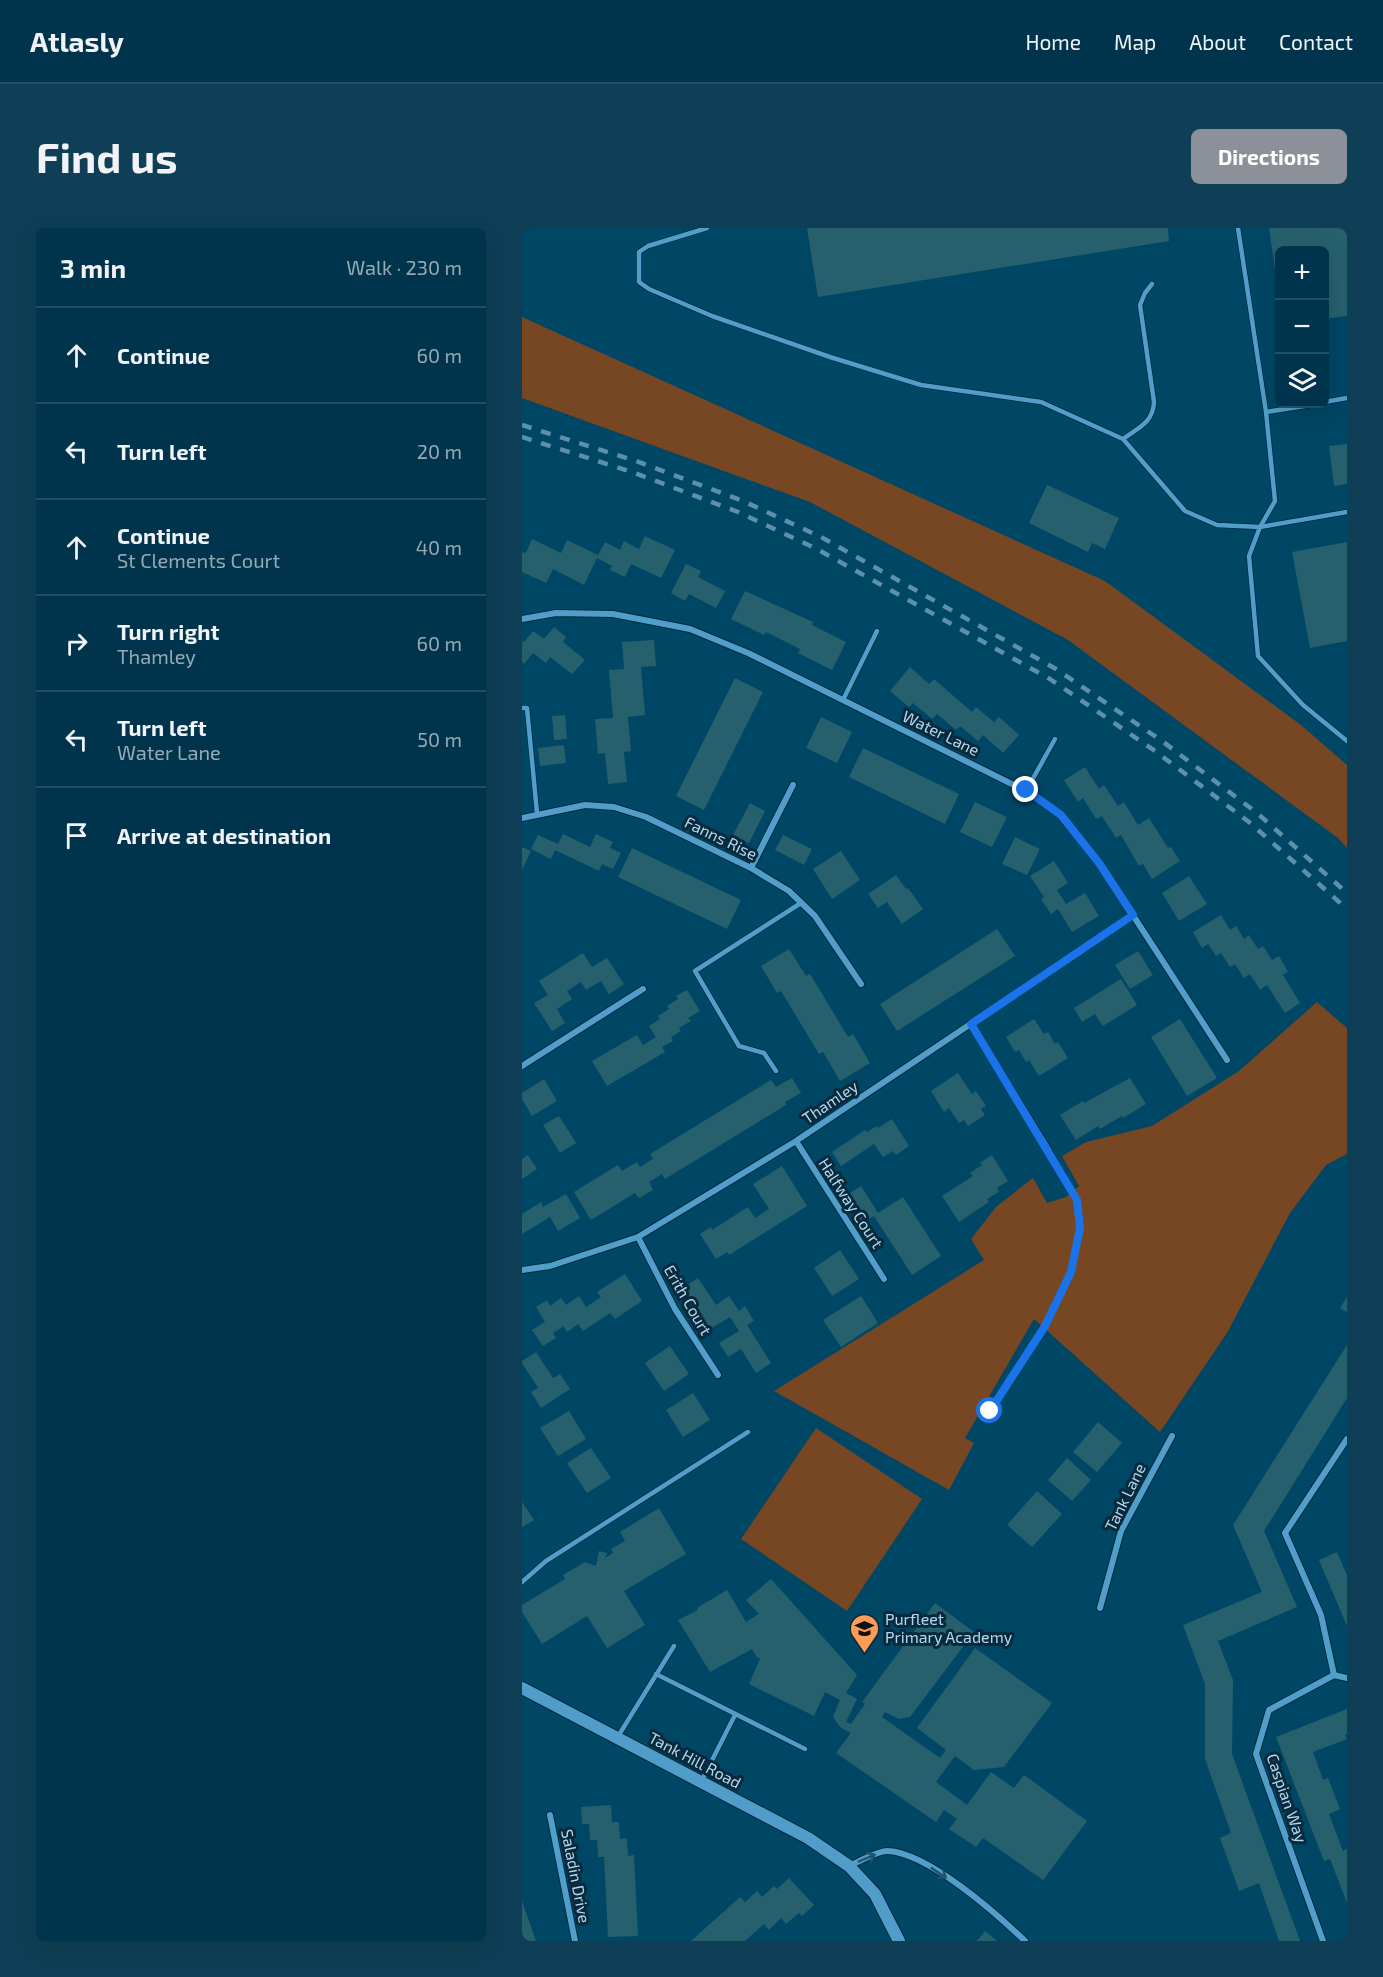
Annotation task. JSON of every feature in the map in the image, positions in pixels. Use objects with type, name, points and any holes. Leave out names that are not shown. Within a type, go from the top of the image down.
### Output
[{"type":"street","name":"Water Lane","points":[[522,619],[556,613],[613,614],[690,629],[748,653],[1026,790],[1061,815],[1099,863],[1227,1060]]},
{"type":"street","points":[[751,868],[793,785]]},
{"type":"street","name":"Fanns Rise","points":[[522,818],[537,813],[585,805],[614,807],[646,817],[751,868],[789,891],[815,916],[861,984]]},
{"type":"street","name":"Thamley","points":[[522,1269],[550,1266],[638,1237],[796,1141],[1133,915]]},
{"type":"street","points":[[522,1066],[643,988]]},
{"type":"street","points":[[971,1024],[1049,1151]]},
{"type":"street","name":"Halfway Court","points":[[796,1141],[884,1279]]},
{"type":"street","name":"Erith Court","points":[[638,1237],[675,1309],[718,1374]]},
{"type":"street","name":"Tank Lane","points":[[1100,1608],[1121,1531],[1172,1436]]},
{"type":"street","points":[[1347,1439],[1285,1533],[1321,1615],[1334,1675],[1347,1678]]},
{"type":"street","name":"Caspian Way","points":[[1323,1941],[1256,1754],[1269,1710],[1334,1675]]},
{"type":"street","name":"Tank Hill Road","points":[[522,1688],[808,1838],[849,1866],[875,1894],[899,1941]]},
{"type":"street","name":"Saladin Drive","points":[[550,1815],[575,1941]]},
{"type":"street","points":[[849,1866],[886,1850],[917,1859],[965,1891],[1025,1941]]},
{"type":"lane","points":[[707,228],[648,246],[639,252],[639,282],[649,289],[712,316],[830,357],[921,385],[1041,402],[1123,439],[1185,511],[1216,525],[1260,528],[1347,512]]},
{"type":"lane","points":[[1238,228],[1266,412],[1275,501],[1260,528],[1249,556],[1258,656],[1304,705],[1347,741]]},
{"type":"lane","points":[[1123,439],[1147,422],[1154,414],[1140,305],[1144,293],[1152,284]]},
{"type":"lane","points":[[1329,401],[1347,398]]},
{"type":"lane","points":[[1266,412],[1292,408]]},
{"type":"lane","points":[[843,700],[878,631]]},
{"type":"lane","points":[[522,708],[526,708],[537,813]]},
{"type":"lane","points":[[1026,790],[1055,739]]},
{"type":"lane","points":[[776,1071],[764,1053],[739,1046],[695,970],[801,903]]},
{"type":"lane","points":[[990,1411],[1045,1326],[1071,1272],[1080,1228],[1077,1200],[1049,1151]]},
{"type":"lane","points":[[522,1582],[546,1561],[748,1432]]},
{"type":"lane","points":[[617,1738],[674,1646]]},
{"type":"lane","points":[[656,1674],[805,1749]]},
{"type":"lane","points":[[701,1782],[735,1715]]},
{"type":"shaded area","points":[[522,317],[1105,581],[1301,725],[1347,765],[1347,848],[1338,838],[1068,640],[810,502],[522,398]]},
{"type":"shaded area","points":[[1317,1002],[1347,1028],[1347,1154],[1326,1165],[1290,1213],[1227,1333],[1160,1432],[1034,1319],[965,1438],[974,1443],[949,1490],[774,1391],[984,1260],[971,1239],[996,1207],[1033,1178],[1047,1203],[1066,1197],[1079,1186],[1062,1156],[1086,1142],[1152,1126],[1239,1071]]},
{"type":"shaded area","points":[[816,1428],[922,1499],[847,1611],[741,1539]]},
{"type":"building","points":[[807,228],[1168,228],[1169,241],[818,297]]},
{"type":"building","points":[[1269,228],[1347,228],[1347,316],[1329,318],[1329,246],[1275,246],[1275,270]]},
{"type":"building","points":[[1347,444],[1347,484],[1334,486],[1329,446]]},
{"type":"building","points":[[1047,485],[1119,518],[1105,549],[1092,543],[1088,552],[1029,523]]},
{"type":"building","points":[[645,536],[675,550],[661,578],[631,564],[625,577],[610,570],[612,566],[597,558],[584,585],[553,569],[546,583],[522,572],[522,552],[526,553],[532,539],[561,553],[567,540],[598,555],[605,542],[620,550],[624,541],[639,549]]},
{"type":"building","points":[[1347,542],[1347,641],[1310,648],[1292,552]]},
{"type":"building","points":[[686,564],[701,571],[698,577],[725,591],[716,608],[689,594],[685,601],[671,593]]},
{"type":"building","points":[[745,591],[813,622],[812,625],[846,642],[832,670],[798,653],[800,649],[766,632],[764,635],[731,619]]},
{"type":"building","points":[[554,627],[566,637],[563,642],[585,660],[572,674],[550,657],[546,663],[533,653],[524,664],[522,662],[522,641],[524,642],[533,631],[544,639]]},
{"type":"building","points":[[654,640],[656,666],[641,667],[645,715],[628,717],[631,751],[624,752],[627,782],[608,784],[605,753],[598,754],[595,719],[613,718],[609,670],[624,669],[622,642]]},
{"type":"building","points":[[910,667],[929,684],[934,679],[972,712],[976,707],[994,722],[999,717],[1019,735],[1003,753],[983,735],[978,741],[960,726],[956,730],[937,714],[932,719],[913,703],[909,707],[890,691]]},
{"type":"building","points":[[735,678],[763,692],[704,810],[676,796]]},
{"type":"building","points":[[565,715],[567,739],[554,740],[552,716]]},
{"type":"building","points":[[821,717],[852,732],[837,763],[806,748]]},
{"type":"building","points":[[564,745],[566,763],[540,766],[538,748]]},
{"type":"building","points":[[863,748],[959,794],[945,824],[849,777]]},
{"type":"building","points":[[1085,767],[1099,789],[1104,785],[1118,806],[1124,802],[1138,825],[1149,818],[1168,848],[1171,847],[1180,861],[1152,879],[1143,864],[1139,866],[1121,835],[1116,838],[1102,816],[1096,819],[1083,798],[1078,802],[1064,780]]},
{"type":"building","points":[[975,802],[1007,817],[992,847],[960,832]]},
{"type":"building","points":[[750,803],[765,811],[749,843],[733,835]]},
{"type":"building","points":[[563,834],[590,847],[596,834],[613,842],[610,848],[621,853],[613,869],[602,864],[599,871],[555,850],[551,859],[531,849],[538,835],[558,844]]},
{"type":"building","points":[[783,835],[812,849],[804,865],[775,850]]},
{"type":"building","points":[[1015,837],[1040,849],[1027,875],[1002,864]]},
{"type":"building","points":[[522,847],[531,851],[522,870]]},
{"type":"building","points":[[632,848],[741,900],[727,929],[618,877]]},
{"type":"building","points":[[841,851],[860,880],[832,899],[813,869]]},
{"type":"building","points":[[1054,861],[1068,883],[1057,890],[1066,904],[1085,893],[1099,916],[1072,932],[1058,909],[1051,914],[1041,899],[1044,897],[1030,876]]},
{"type":"building","points":[[896,875],[923,909],[902,924],[887,902],[878,908],[868,894]]},
{"type":"building","points":[[1189,876],[1207,904],[1179,921],[1162,893]]},
{"type":"building","points":[[1221,915],[1230,930],[1236,926],[1244,939],[1249,935],[1258,949],[1263,946],[1272,960],[1279,956],[1288,972],[1283,975],[1300,1003],[1285,1013],[1267,985],[1260,990],[1250,974],[1244,978],[1235,964],[1230,967],[1221,953],[1216,956],[1208,944],[1202,948],[1193,932]]},
{"type":"building","points":[[997,929],[1015,956],[897,1031],[880,1004]]},
{"type":"building","points":[[789,949],[806,976],[810,974],[848,1037],[853,1034],[870,1063],[840,1081],[823,1052],[819,1054],[781,991],[777,993],[761,966]]},
{"type":"building","points":[[1138,951],[1153,975],[1130,989],[1115,965]]},
{"type":"building","points":[[583,953],[592,967],[607,958],[624,984],[609,994],[601,981],[586,990],[581,982],[567,991],[572,999],[557,1009],[565,1023],[552,1031],[534,1003],[548,995],[539,981]]},
{"type":"building","points":[[1121,979],[1137,1005],[1103,1026],[1095,1014],[1082,1022],[1074,1008]]},
{"type":"building","points":[[687,990],[700,1011],[688,1018],[691,1021],[679,1028],[681,1031],[671,1037],[673,1041],[662,1047],[665,1052],[607,1086],[592,1061],[637,1035],[643,1045],[656,1037],[649,1026],[669,1009],[667,1006],[678,999],[676,996]]},
{"type":"building","points":[[1034,1019],[1044,1034],[1048,1032],[1055,1044],[1058,1042],[1068,1058],[1039,1076],[1029,1060],[1026,1062],[1019,1050],[1015,1052],[1006,1037]]},
{"type":"building","points":[[1180,1019],[1217,1078],[1187,1096],[1151,1037]]},
{"type":"building","points":[[958,1073],[972,1094],[976,1091],[986,1106],[981,1109],[985,1115],[968,1126],[964,1120],[959,1123],[949,1108],[944,1112],[931,1091]]},
{"type":"building","points":[[792,1078],[801,1093],[785,1102],[786,1105],[665,1179],[662,1174],[649,1182],[653,1190],[639,1198],[635,1193],[591,1220],[574,1192],[618,1165],[622,1171],[637,1162],[640,1167],[653,1159],[650,1154],[771,1080],[776,1087]]},
{"type":"building","points":[[1130,1078],[1146,1104],[1100,1129],[1098,1126],[1076,1140],[1060,1115]]},
{"type":"building","points":[[544,1079],[557,1101],[532,1116],[522,1099],[522,1093]]},
{"type":"building","points":[[559,1116],[576,1143],[560,1153],[543,1125]]},
{"type":"building","points":[[892,1119],[909,1146],[896,1155],[893,1151],[883,1157],[874,1144],[841,1166],[832,1152],[865,1130],[867,1132],[877,1126],[878,1128]]},
{"type":"building","points":[[528,1155],[537,1169],[522,1179],[522,1159]]},
{"type":"building","points":[[992,1155],[1008,1181],[997,1188],[999,1192],[987,1199],[989,1202],[959,1222],[942,1196],[973,1176],[970,1173]]},
{"type":"building","points":[[782,1166],[807,1206],[729,1255],[727,1252],[716,1259],[700,1234],[711,1227],[712,1230],[748,1207],[755,1218],[769,1209],[753,1184]]},
{"type":"building","points":[[861,1186],[878,1213],[903,1197],[941,1256],[912,1275],[874,1216],[862,1223],[845,1196]]},
{"type":"building","points":[[566,1194],[580,1218],[558,1231],[550,1217],[522,1234],[522,1214],[541,1202],[543,1207]]},
{"type":"building","points":[[840,1250],[859,1279],[832,1296],[814,1268]]},
{"type":"building","points":[[625,1274],[642,1301],[615,1319],[610,1313],[583,1331],[578,1324],[567,1332],[564,1326],[553,1333],[556,1338],[543,1346],[532,1330],[545,1322],[536,1307],[547,1300],[550,1306],[561,1298],[566,1305],[579,1296],[586,1307],[601,1297],[597,1292]]},
{"type":"building","points":[[698,1278],[716,1305],[729,1296],[739,1311],[745,1306],[754,1321],[747,1325],[771,1363],[756,1373],[741,1349],[728,1357],[719,1343],[739,1331],[730,1317],[710,1329],[683,1288]]},
{"type":"building","points":[[861,1296],[878,1323],[841,1347],[823,1320]]},
{"type":"building","points":[[1347,1297],[1347,1312],[1340,1308]]},
{"type":"building","points":[[1347,1345],[1347,1398],[1264,1531],[1297,1607],[1218,1641],[1233,1680],[1232,1754],[1300,1941],[1279,1941],[1259,1883],[1239,1891],[1220,1838],[1231,1833],[1205,1759],[1205,1684],[1183,1625],[1262,1592],[1233,1525]]},
{"type":"building","points":[[670,1346],[689,1374],[664,1391],[645,1363]]},
{"type":"building","points":[[536,1352],[553,1378],[560,1374],[570,1389],[541,1408],[531,1392],[538,1388],[522,1363]]},
{"type":"building","points":[[693,1393],[710,1420],[683,1437],[666,1410]]},
{"type":"building","points":[[569,1411],[586,1439],[558,1456],[540,1428]]},
{"type":"building","points":[[1098,1422],[1122,1443],[1097,1472],[1073,1452]]},
{"type":"building","points":[[591,1448],[611,1478],[587,1493],[567,1463]]},
{"type":"building","points":[[1067,1458],[1091,1480],[1072,1501],[1048,1480]]},
{"type":"building","points":[[1037,1491],[1062,1514],[1032,1547],[1007,1525]]},
{"type":"building","points":[[522,1502],[534,1520],[522,1527]]},
{"type":"building","points":[[659,1508],[686,1554],[624,1591],[645,1625],[607,1648],[587,1616],[542,1644],[522,1612],[522,1605],[565,1579],[563,1575],[585,1562],[596,1566],[599,1551],[607,1553],[605,1558],[613,1553],[611,1549],[625,1541],[620,1532]]},
{"type":"building","points":[[1337,1552],[1347,1575],[1347,1626],[1319,1560]]},
{"type":"building","points":[[771,1579],[857,1675],[846,1693],[857,1699],[846,1722],[851,1724],[865,1704],[862,1702],[935,1603],[974,1632],[910,1717],[899,1719],[885,1712],[882,1717],[940,1758],[946,1750],[917,1728],[975,1648],[1052,1703],[1004,1767],[974,1770],[955,1756],[936,1782],[967,1805],[991,1772],[1014,1788],[1024,1775],[1087,1821],[1043,1880],[983,1838],[976,1847],[949,1829],[957,1819],[944,1810],[936,1822],[836,1753],[851,1733],[840,1727],[833,1717],[840,1700],[825,1692],[814,1716],[749,1684],[760,1659],[752,1649],[710,1672],[678,1620],[698,1610],[697,1608],[727,1590],[746,1622],[759,1614],[746,1600]]},
{"type":"building","points":[[1347,1709],[1347,1734],[1345,1735],[1347,1739],[1313,1752],[1323,1780],[1328,1778],[1340,1809],[1329,1814],[1343,1851],[1347,1849],[1347,1903],[1330,1859],[1324,1861],[1276,1737]]},
{"type":"building","points":[[611,1805],[612,1822],[619,1822],[620,1839],[627,1838],[628,1856],[634,1855],[638,1936],[608,1937],[604,1857],[598,1857],[597,1840],[590,1840],[589,1824],[582,1824],[581,1807]]},
{"type":"building","points":[[789,1878],[814,1905],[802,1916],[799,1913],[786,1924],[781,1918],[769,1930],[764,1924],[745,1941],[691,1941],[740,1897],[745,1902],[757,1891],[762,1897],[774,1886],[777,1889]]},
{"type":"building","points":[[522,1901],[536,1941],[522,1941]]},
{"type":"building","points":[[985,1931],[997,1941],[977,1941]]},
{"type":"railway","points":[[522,425],[636,461],[743,501],[821,537],[1056,669],[1162,741],[1257,813],[1347,893]]},
{"type":"railway","points":[[522,437],[632,472],[738,512],[815,548],[1050,679],[1155,751],[1249,822],[1347,909]]},
{"type":"place","name":"Purfleet Primary Academy","points":[[864,1654]]},
{"type":"route","points":[[990,1411],[1045,1326],[1071,1272],[1080,1228],[1077,1200],[971,1024],[1133,915],[1099,863],[1061,815],[1026,790]]}]
